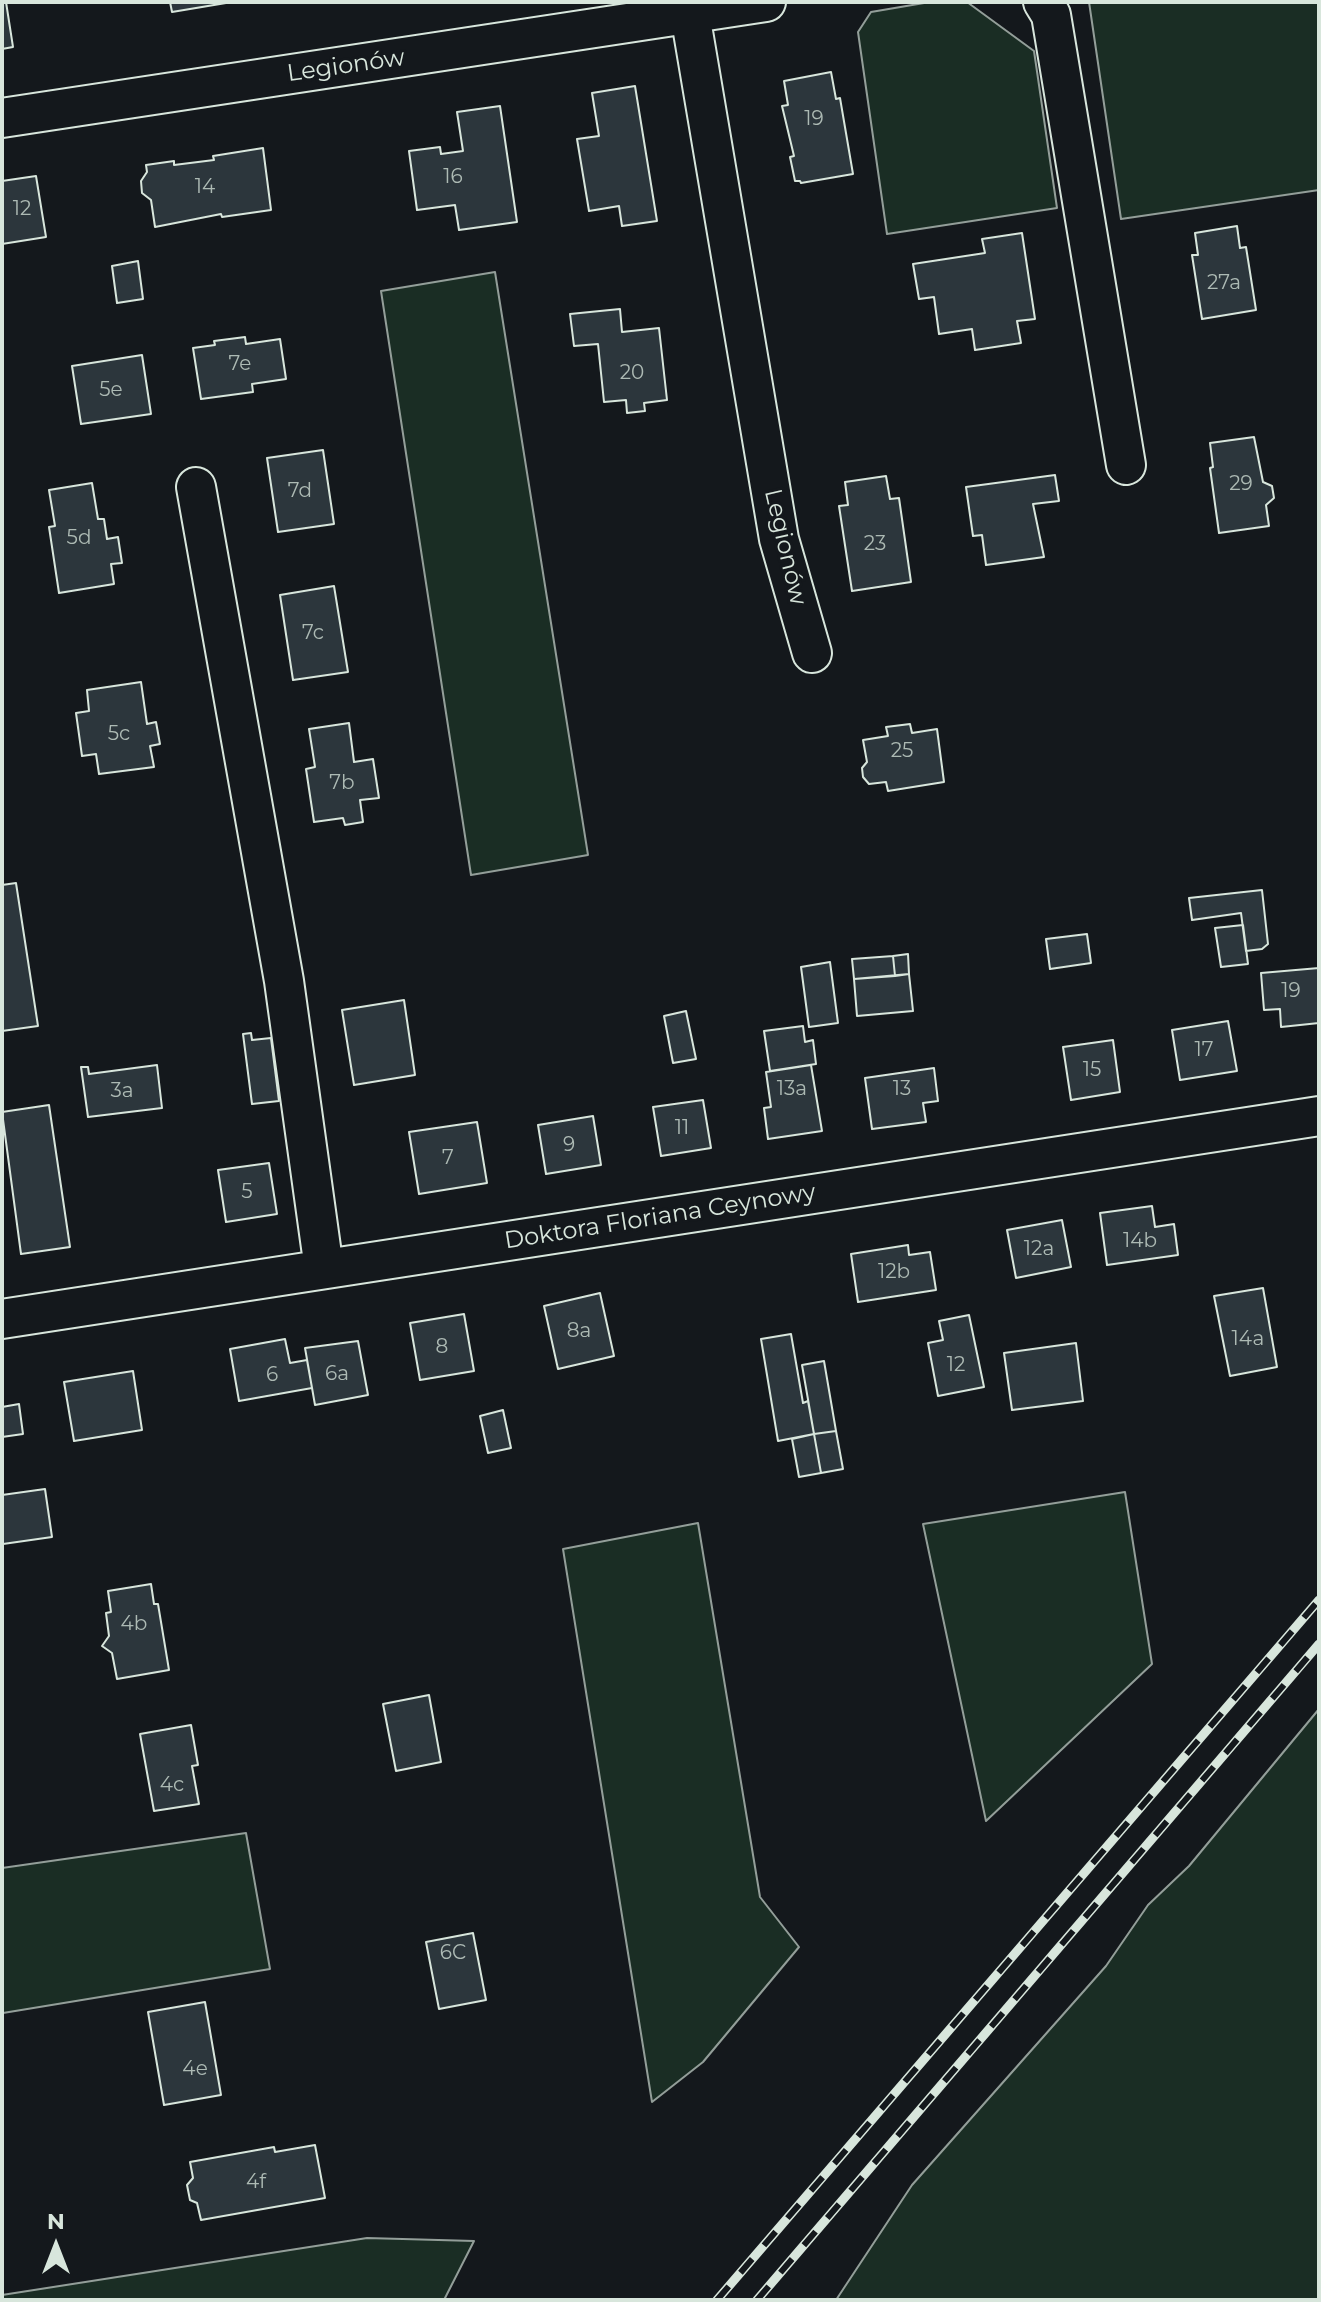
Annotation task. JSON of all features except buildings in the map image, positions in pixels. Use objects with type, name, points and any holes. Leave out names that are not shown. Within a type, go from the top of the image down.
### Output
[{"type":"street","name":"Legionów","points":[[2,118],[766,2]]},
{"type":"street","points":[[1043,2],[1051,15],[1126,465]]},
{"type":"street","name":"Legionów","points":[[690,14],[779,539],[812,653]]},
{"type":"street","points":[[196,487],[284,981],[324,1269]]},
{"type":"street","name":"Doktora Floriana Ceynowy","points":[[2,1319],[1319,1116]]},
{"type":"green space","points":[[930,2],[967,2],[1034,51],[1057,208],[887,234],[858,32],[871,12]]},
{"type":"green space","points":[[1089,2],[1319,2],[1319,190],[1121,219]]},
{"type":"green space","points":[[495,272],[588,855],[471,875],[381,291]]},
{"type":"green space","points":[[1125,1492],[1152,1664],[986,1821],[923,1524]]},
{"type":"green space","points":[[698,1523],[760,1897],[799,1947],[703,2062],[652,2102],[563,1549]]},
{"type":"green space","points":[[1319,1709],[1319,2300],[836,2300],[912,2185],[1106,1966],[1148,1905],[1189,1866]]},
{"type":"green space","points":[[246,1833],[270,1969],[3,2013],[2,1868]]},
{"type":"green space","points":[[367,2238],[474,2241],[444,2300],[2,2300],[2,2295]]},
{"type":"railway","points":[[717,2300],[1319,1600]]},
{"type":"railway","points":[[757,2300],[1319,1644]]}]
